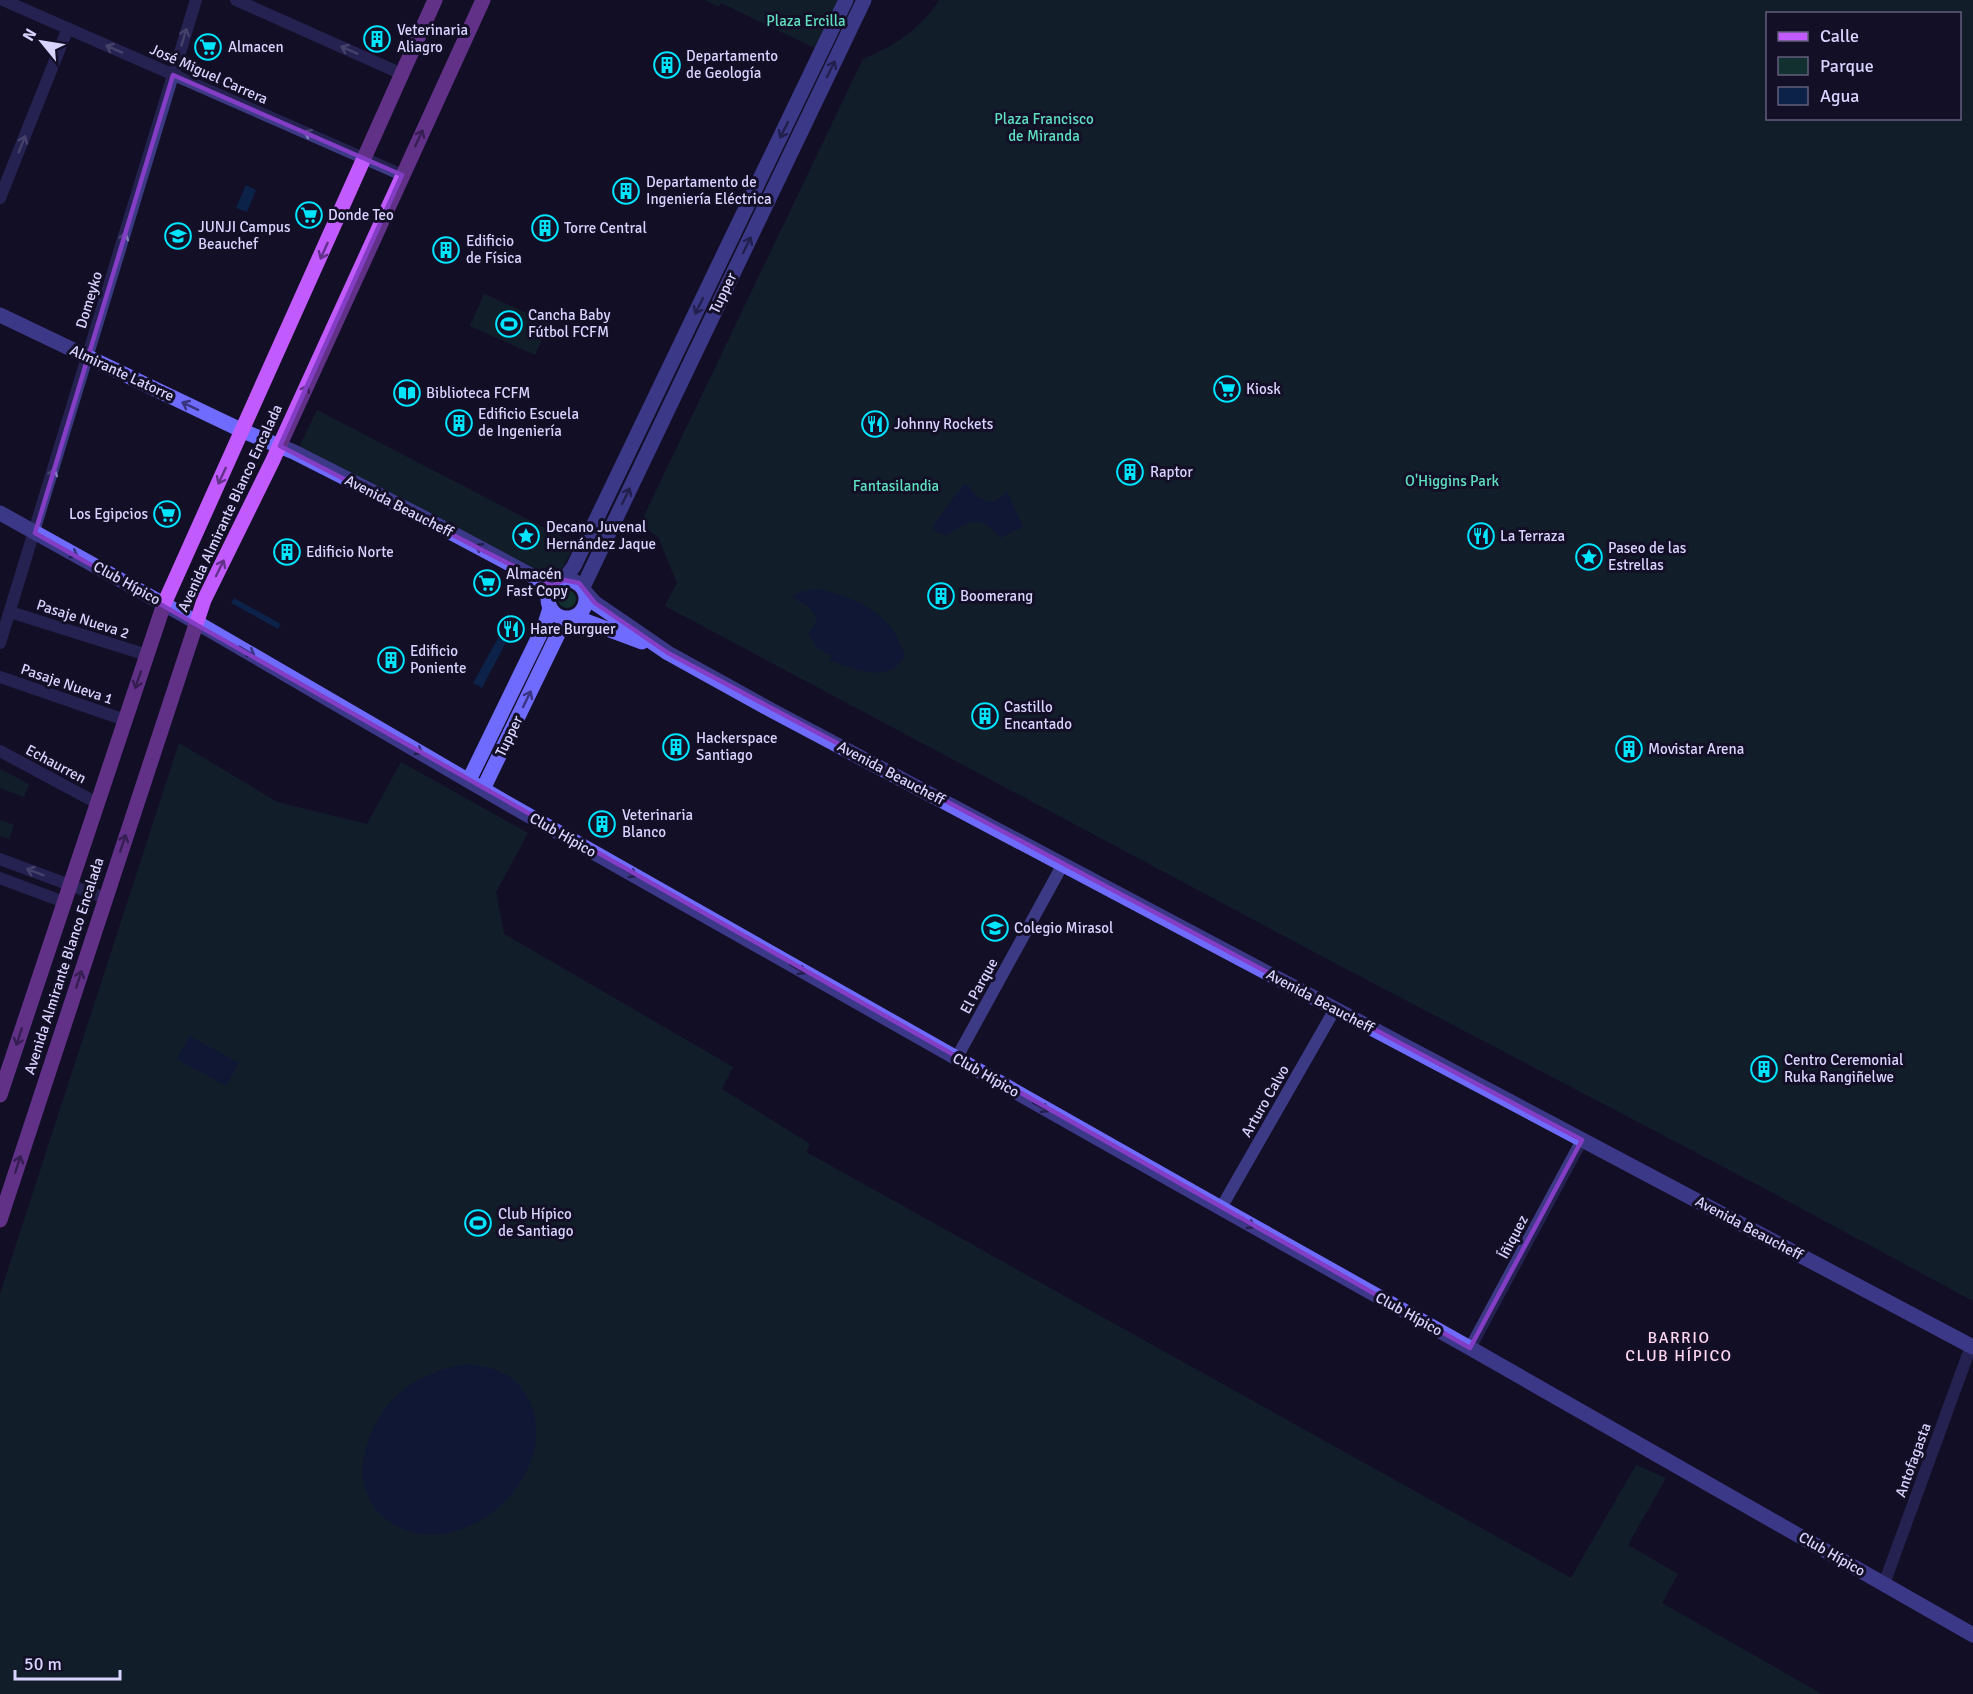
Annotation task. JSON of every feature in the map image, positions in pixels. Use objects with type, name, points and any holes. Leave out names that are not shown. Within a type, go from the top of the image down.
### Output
[{"type":"main road","name":"Avenida Almirante Blanco Encalada","points":[[0,1095],[164,604],[435,0]]},
{"type":"main road","name":"Avenida Almirante Blanco Encalada","points":[[0,1220],[204,600],[280,446],[483,0]]},
{"type":"main road","name":"Tupper","points":[[558,583],[574,566],[846,0]]},
{"type":"main road","name":"Tupper","points":[[584,590],[864,0]]},
{"type":"main road","name":"Almirante Latorre","points":[[0,315],[243,430]]},
{"type":"main road","name":"Avenida Beaucheff","points":[[243,430],[558,583]]},
{"type":"main road","name":"Club Hípico","points":[[0,513],[196,622],[956,1059],[1470,1348],[1973,1635]]},
{"type":"main road","points":[[574,581],[584,590],[585,608],[571,618],[558,616],[550,608],[548,597],[558,583],[574,581]]},
{"type":"main road","name":"Avenida Beaucheff","points":[[584,590],[595,603],[668,653],[1972,1346]]},
{"type":"main road","name":"Tupper","points":[[469,780],[545,624],[550,608]]},
{"type":"main road","name":"Tupper","points":[[483,789],[560,632],[571,618]]},
{"type":"main road","name":"Avenida Beaucheff","points":[[571,618],[668,653]]},
{"type":"street","name":"José Miguel Carrera","points":[[3,0],[402,175]]},
{"type":"street","name":"Domeyko","points":[[0,643],[196,0]]},
{"type":"street","points":[[236,0],[402,74]]},
{"type":"street","points":[[0,198],[68,28]]},
{"type":"street","name":"Pasaje Nueva 2","points":[[10,612],[147,656]]},
{"type":"street","name":"Pasaje Nueva 1","points":[[0,677],[125,720]]},
{"type":"street","name":"Echaurren","points":[[0,751],[97,803]]},
{"type":"street","points":[[0,859],[105,898]]},
{"type":"street","name":"El Parque","points":[[956,1059],[1063,864]]},
{"type":"street","points":[[0,878],[64,902]]},
{"type":"street","name":"Arturo Calvo","points":[[1221,1208],[1335,1009]]},
{"type":"street","name":"Íñiquez","points":[[1470,1348],[1582,1140]]},
{"type":"street","name":"Antofagasta","points":[[1884,1584],[1972,1346]]},
{"type":"highlighted area","points":[[173,75],[402,175],[280,446],[552,586],[564,580],[579,583],[595,603],[668,653],[1582,1140],[1470,1348],[35,533]]},
{"type":"green space","name":"Plaza Ercilla","points":[[705,0],[838,0],[815,48],[721,3],[718,7]]},
{"type":"green space","name":"O'Higgins Park","points":[[939,0],[1973,0],[1973,1301],[665,606],[677,583],[658,537],[648,530],[643,518],[863,59],[906,36]]},
{"type":"green space","name":"Cancha Baby Fútbol FCFM","points":[[484,294],[549,323],[535,355],[470,326]]},
{"type":"green space","points":[[317,410],[575,544],[562,569],[552,575],[537,570],[299,447]]},
{"type":"green space","points":[[563,590],[571,590],[576,595],[574,606],[563,608],[558,603],[558,595]]},
{"type":"green space","name":"Club Hípico de Santiago","points":[[179,743],[277,802],[367,824],[401,762],[528,833],[496,892],[504,934],[733,1067],[722,1089],[810,1144],[806,1152],[1571,1578],[1636,1465],[1666,1478],[1628,1545],[1678,1574],[1662,1603],[1822,1694],[0,1694],[0,1294]]},
{"type":"green space","points":[[0,769],[29,784],[24,797],[0,788]]},
{"type":"green space","points":[[0,820],[14,825],[9,839],[0,836]]},
{"type":"water","points":[[246,185],[256,190],[247,212],[236,208]]},
{"type":"water","points":[[964,484],[970,487],[979,498],[988,501],[996,500],[1007,491],[1023,527],[1000,538],[993,530],[980,522],[967,523],[946,536],[933,530],[933,525]]},
{"type":"water","points":[[818,589],[860,603],[883,619],[900,642],[905,656],[898,665],[890,670],[870,672],[829,660],[832,656],[818,649],[808,633],[816,620],[813,611],[791,597],[800,592]]},
{"type":"water","points":[[234,598],[281,624],[278,629],[231,603]]},
{"type":"water","points":[[498,638],[506,642],[482,688],[473,683]]},
{"type":"water","points":[[190,1036],[239,1063],[226,1086],[177,1059]]},
{"type":"water","points":[[466,1364],[501,1372],[524,1391],[531,1404],[536,1430],[533,1457],[521,1481],[503,1503],[481,1520],[456,1531],[429,1534],[403,1529],[383,1517],[370,1501],[364,1483],[363,1463],[367,1443],[388,1405],[403,1390],[433,1373]]},
{"type":"place","name":"Veterinaria Aliagro","points":[[377,39]]},
{"type":"place","name":"Almacen","points":[[208,47]]},
{"type":"place","name":"Departamento de Geología","points":[[667,65]]},
{"type":"place","name":"Departamento de Ingeniería Eléctrica","points":[[626,191]]},
{"type":"place","name":"Donde Teo","points":[[309,215]]},
{"type":"place","name":"Torre Central","points":[[545,228]]},
{"type":"place","name":"JUNJI Campus Beauchef","points":[[178,236]]},
{"type":"place","name":"Edificio de Física","points":[[446,250]]},
{"type":"place","name":"Cancha Baby Fútbol FCFM","points":[[509,324]]},
{"type":"place","name":"Kiosk","points":[[1227,389]]},
{"type":"place","name":"Biblioteca FCFM","points":[[407,393]]},
{"type":"place","name":"Edificio Escuela de Ingeniería","points":[[459,423]]},
{"type":"place","name":"Johnny Rockets","points":[[875,424]]},
{"type":"place","name":"Raptor","points":[[1130,472]]},
{"type":"place","name":"Los Egipcios","points":[[167,514]]},
{"type":"place","name":"Decano Juvenal Hernández Jaque","points":[[526,536]]},
{"type":"place","name":"La Terraza","points":[[1481,536]]},
{"type":"place","name":"Edificio Norte","points":[[287,552]]},
{"type":"place","name":"Paseo de las Estrellas","points":[[1589,557]]},
{"type":"place","name":"Almacén Fast Copy","points":[[487,583]]},
{"type":"place","name":"Boomerang","points":[[941,596]]},
{"type":"place","name":"Hare Burguer","points":[[511,629]]},
{"type":"place","name":"Edificio Poniente","points":[[391,660]]},
{"type":"place","name":"Castillo Encantado","points":[[985,716]]},
{"type":"place","name":"Hackerspace Santiago","points":[[676,747]]},
{"type":"place","name":"Movistar Arena","points":[[1629,749]]},
{"type":"place","name":"Veterinaria Blanco","points":[[602,824]]},
{"type":"place","name":"Colegio Mirasol","points":[[995,928]]},
{"type":"place","name":"Centro Ceremonial Ruka Rangiñelwe","points":[[1764,1069]]},
{"type":"place","name":"Club Hípico de Santiago","points":[[478,1223]]},
{"type":"district","name":"BARRIO CLUB HÍPICO","points":[[1679,1346]]},
{"type":"park label","name":"Plaza Francisco de Miranda","points":[[1044,128]]},
{"type":"park label","name":"Fantasilandia","points":[[896,486]]}]
